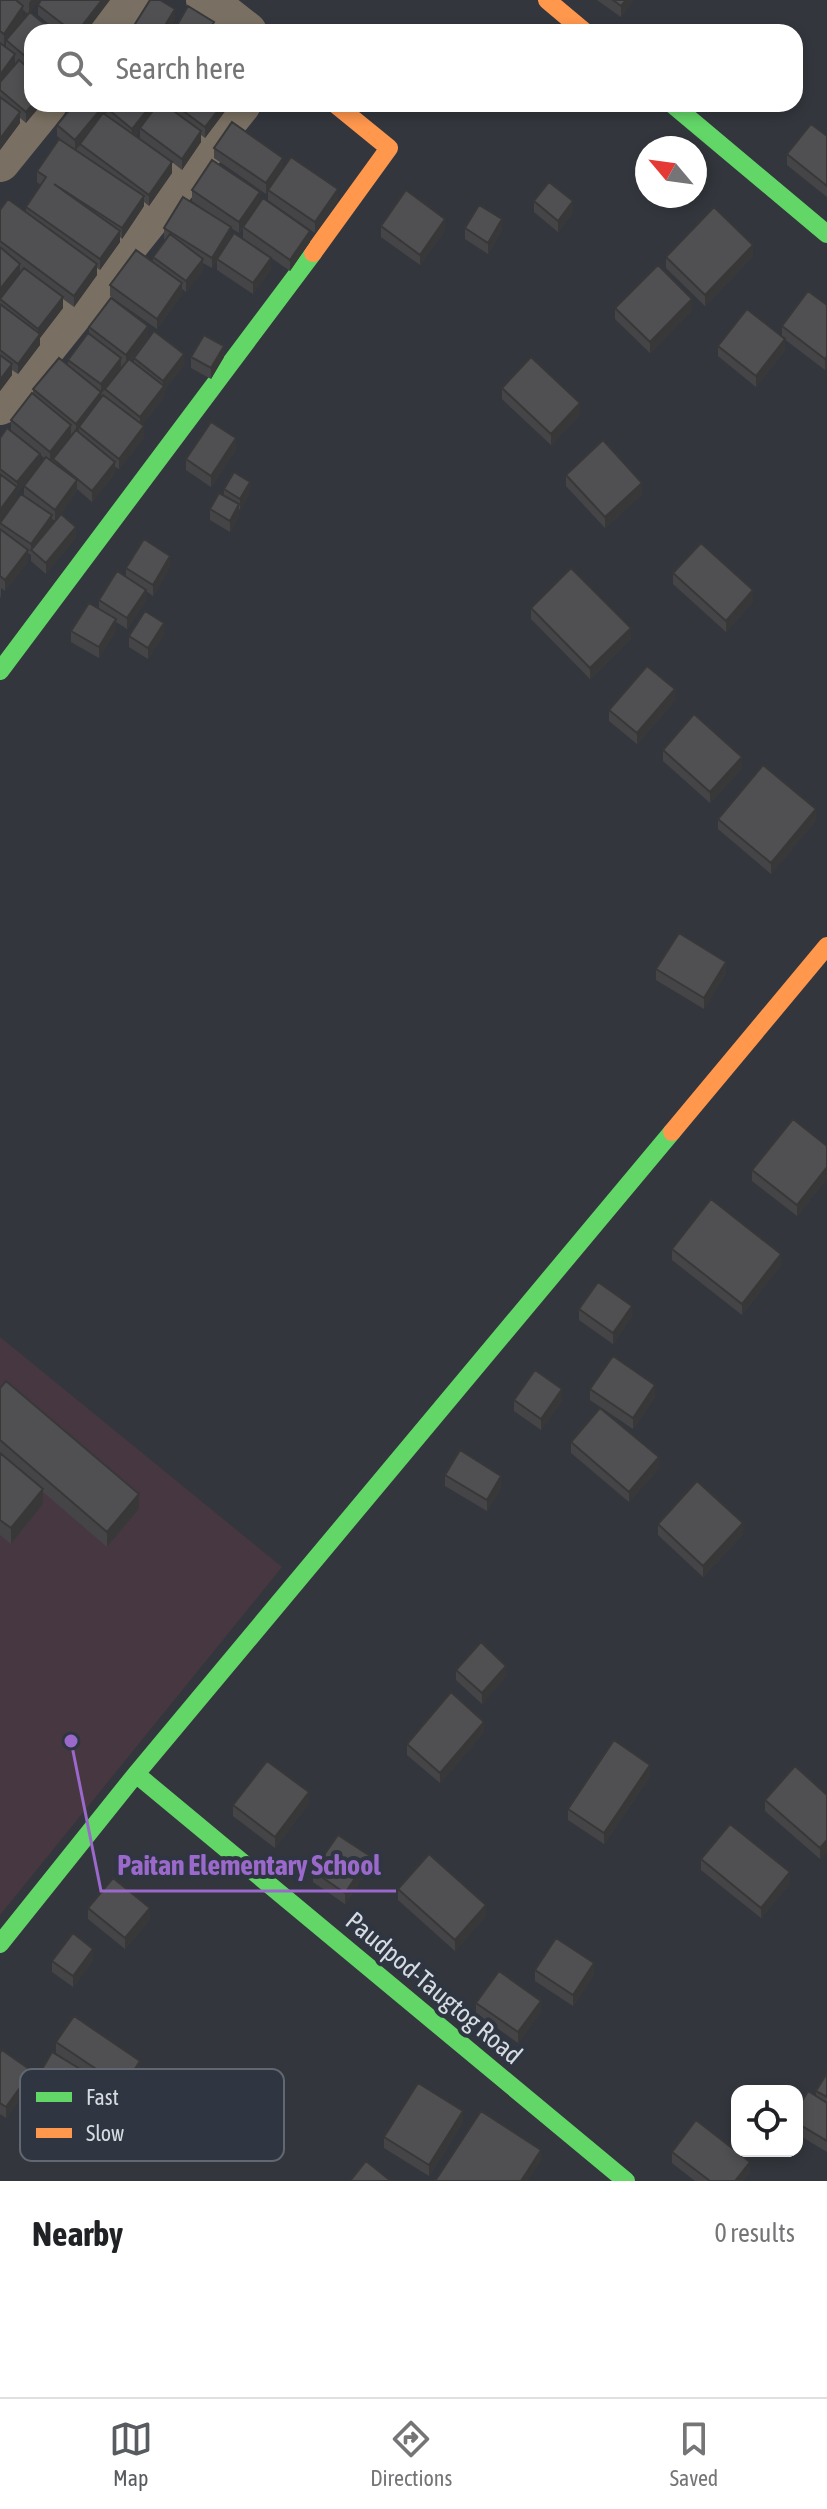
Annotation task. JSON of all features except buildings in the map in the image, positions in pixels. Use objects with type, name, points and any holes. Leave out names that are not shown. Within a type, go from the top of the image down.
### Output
[{"type":"street","points":[[111,24],[130,0]]},
{"type":"street","points":[[206,0],[237,24]]},
{"type":"street","points":[[551,1],[576,24]]},
{"type":"street","points":[[0,162],[41,112]]},
{"type":"street","points":[[0,405],[235,112]]},
{"type":"street","points":[[0,671],[389,148],[345,112]]},
{"type":"street","points":[[682,112],[827,234]]},
{"type":"street","points":[[0,1944],[136,1774],[827,946]]},
{"type":"street","name":"Paudpod-Taugtog Road","points":[[136,1774],[626,2181]]},
{"type":"shaded area","points":[[0,1337],[282,1567],[0,1915]]},
{"type":"traffic: fast","points":[[682,112],[827,234]]},
{"type":"traffic: fast","points":[[0,671],[313,253]]},
{"type":"traffic: fast","points":[[0,1944],[136,1774],[672,1132]]},
{"type":"traffic: fast","points":[[136,1774],[626,2181]]},
{"type":"traffic: slow","points":[[547,0],[576,24]]},
{"type":"traffic: slow","points":[[313,253],[389,148],[345,112]]},
{"type":"traffic: slow","points":[[672,1132],[827,946]]},
{"type":"place","name":"Paitan Elementary School","points":[[71,1741]]}]
